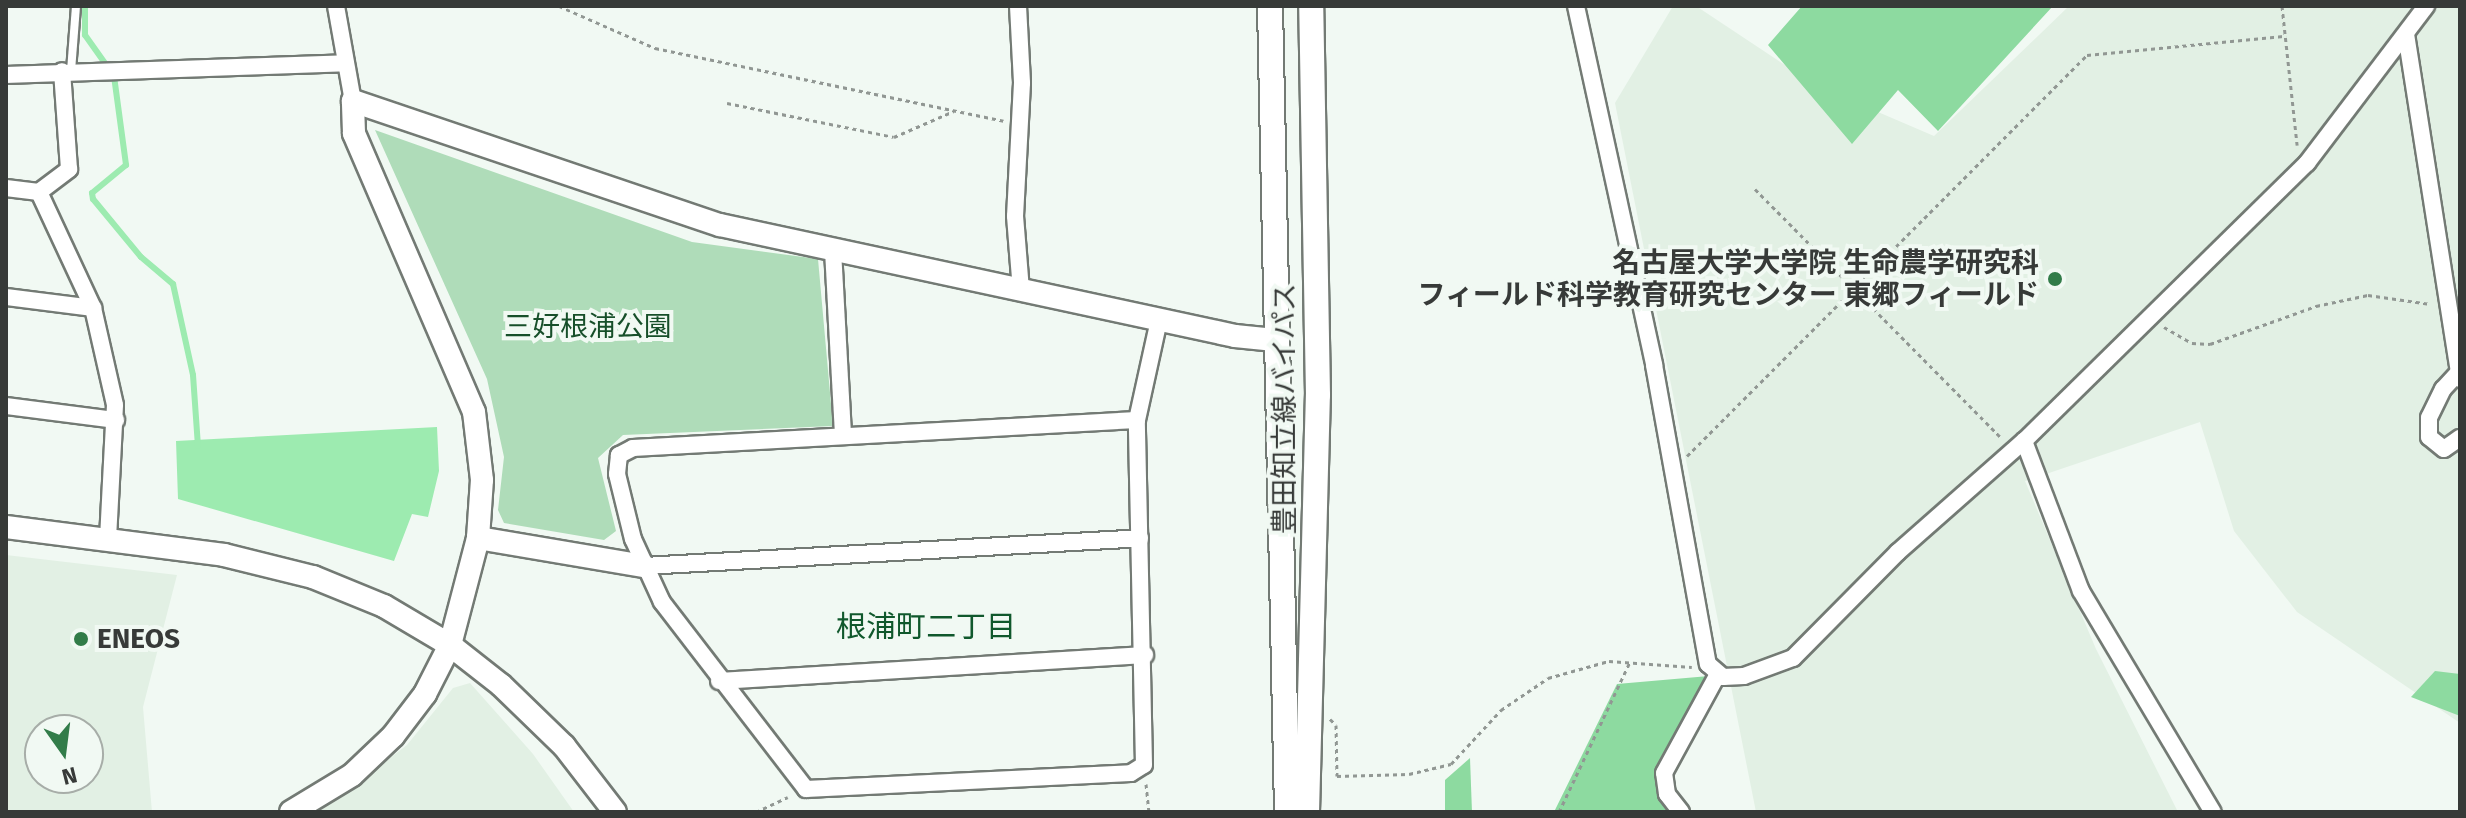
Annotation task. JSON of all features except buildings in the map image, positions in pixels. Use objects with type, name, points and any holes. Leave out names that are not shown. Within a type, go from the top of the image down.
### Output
[{"type":"main road","name":"豊田知立線バイパス","points":[[1270,6],[1287,812]]},
{"type":"main road","name":"豊田知立線バイパス","points":[[1307,812],[1307,716],[1318,395],[1311,6]]},
{"type":"street","points":[[291,812],[322,797],[393,736],[425,694],[450,645],[478,538],[482,480],[474,412],[354,133],[353,101],[336,6]]},
{"type":"street","points":[[1018,6],[1020,124],[1015,216],[1021,291]]},
{"type":"street","points":[[1576,6],[1713,669],[1664,773],[1667,794],[1681,812]]},
{"type":"street","points":[[1713,669],[1744,676],[1793,658],[1898,552],[2019,445],[2307,163],[2426,6]]},
{"type":"street","points":[[2406,34],[2453,312],[2459,376],[2443,389],[2429,428],[2429,437],[2444,449],[2460,438]]},
{"type":"street","points":[[6,75],[345,63]]},
{"type":"street","points":[[6,188],[39,192],[69,169],[67,71]]},
{"type":"street","points":[[353,101],[696,218],[1021,291],[1275,340]]},
{"type":"street","points":[[39,192],[93,308],[116,420],[108,539]]},
{"type":"street","points":[[833,250],[843,436]]},
{"type":"street","points":[[6,297],[93,308]]},
{"type":"street","points":[[1137,420],[624,450],[619,455],[617,474],[644,566],[662,602],[719,681],[806,789],[1131,773],[1144,765],[1145,655],[1137,420],[1159,320]]},
{"type":"street","points":[[6,406],[116,420]]},
{"type":"street","points":[[2019,445],[2081,591],[2213,812]]},
{"type":"street","points":[[6,527],[224,555],[313,577],[422,627],[450,645],[564,746],[615,812]]},
{"type":"street","points":[[478,538],[644,566],[1140,538]]},
{"type":"street","points":[[719,681],[1145,655]]},
{"type":"lane","points":[[67,71],[76,6]]},
{"type":"path","points":[[559,6],[655,48],[1020,124]]},
{"type":"path","points":[[2282,6],[2295,141],[2307,163]]},
{"type":"path","points":[[1672,469],[1854,291],[2087,55],[2286,36]]},
{"type":"path","points":[[727,103],[894,137],[954,110]]},
{"type":"path","points":[[1755,189],[1854,291],[2019,445]]},
{"type":"path","points":[[2150,318],[2192,343],[2210,344],[2316,306],[2368,295],[2453,312]]},
{"type":"path","points":[[1307,716],[1327,716],[1336,725],[1337,776],[1409,774],[1451,764],[1501,710],[1548,678],[1609,661],[1713,669]]},
{"type":"path","points":[[1559,812],[1630,662]]},
{"type":"path","points":[[1144,765],[1149,812]]},
{"type":"path","points":[[756,812],[806,789]]},
{"type":"shaded area","name":"名古屋大学大学院 生命農学研究科 フィールド科学教育研究センター 東郷フィールド","points":[[1673,6],[1696,6],[1815,85],[1934,136],[2069,6],[2460,6],[2460,723],[2297,612],[2234,531],[2200,422],[2025,481],[2096,649],[2178,812],[1756,812],[1615,103]]},
{"type":"shaded area","points":[[1802,6],[2053,6],[1938,131],[1898,90],[1852,144],[1768,45]]},
{"type":"shaded area","points":[[437,427],[439,471],[428,517],[412,514],[394,561],[178,499],[176,441]]},
{"type":"shaded area","points":[[6,555],[177,575],[143,707],[152,812],[6,812]]},
{"type":"shaded area","points":[[2435,671],[2460,674],[2460,716],[2411,697]]},
{"type":"shaded area","points":[[1709,676],[1656,770],[1660,788],[1677,812],[1554,812],[1617,684]]},
{"type":"shaded area","points":[[470,683],[533,754],[574,812],[318,812],[407,745],[453,688]]},
{"type":"shaded area","points":[[1470,758],[1472,812],[1445,812],[1445,780]]},
{"type":"green space","name":"三好根浦公園","points":[[375,130],[692,242],[818,259],[833,426],[623,435],[598,458],[616,531],[604,540],[504,523],[498,510],[504,457],[487,379]]},
{"type":"waterway","points":[[85,6],[85,35],[114,76],[126,165],[92,193],[93,199],[141,257],[173,284],[193,375],[198,446]]},
{"type":"place","name":"名古屋大学大学院 生命農学研究科 フィールド科学教育研究センター 東郷フィールド","points":[[2055,279]]},
{"type":"place","name":"ENEOS","points":[[81,639]]},
{"type":"district","name":"根浦町二丁目","points":[[926,627]]}]
